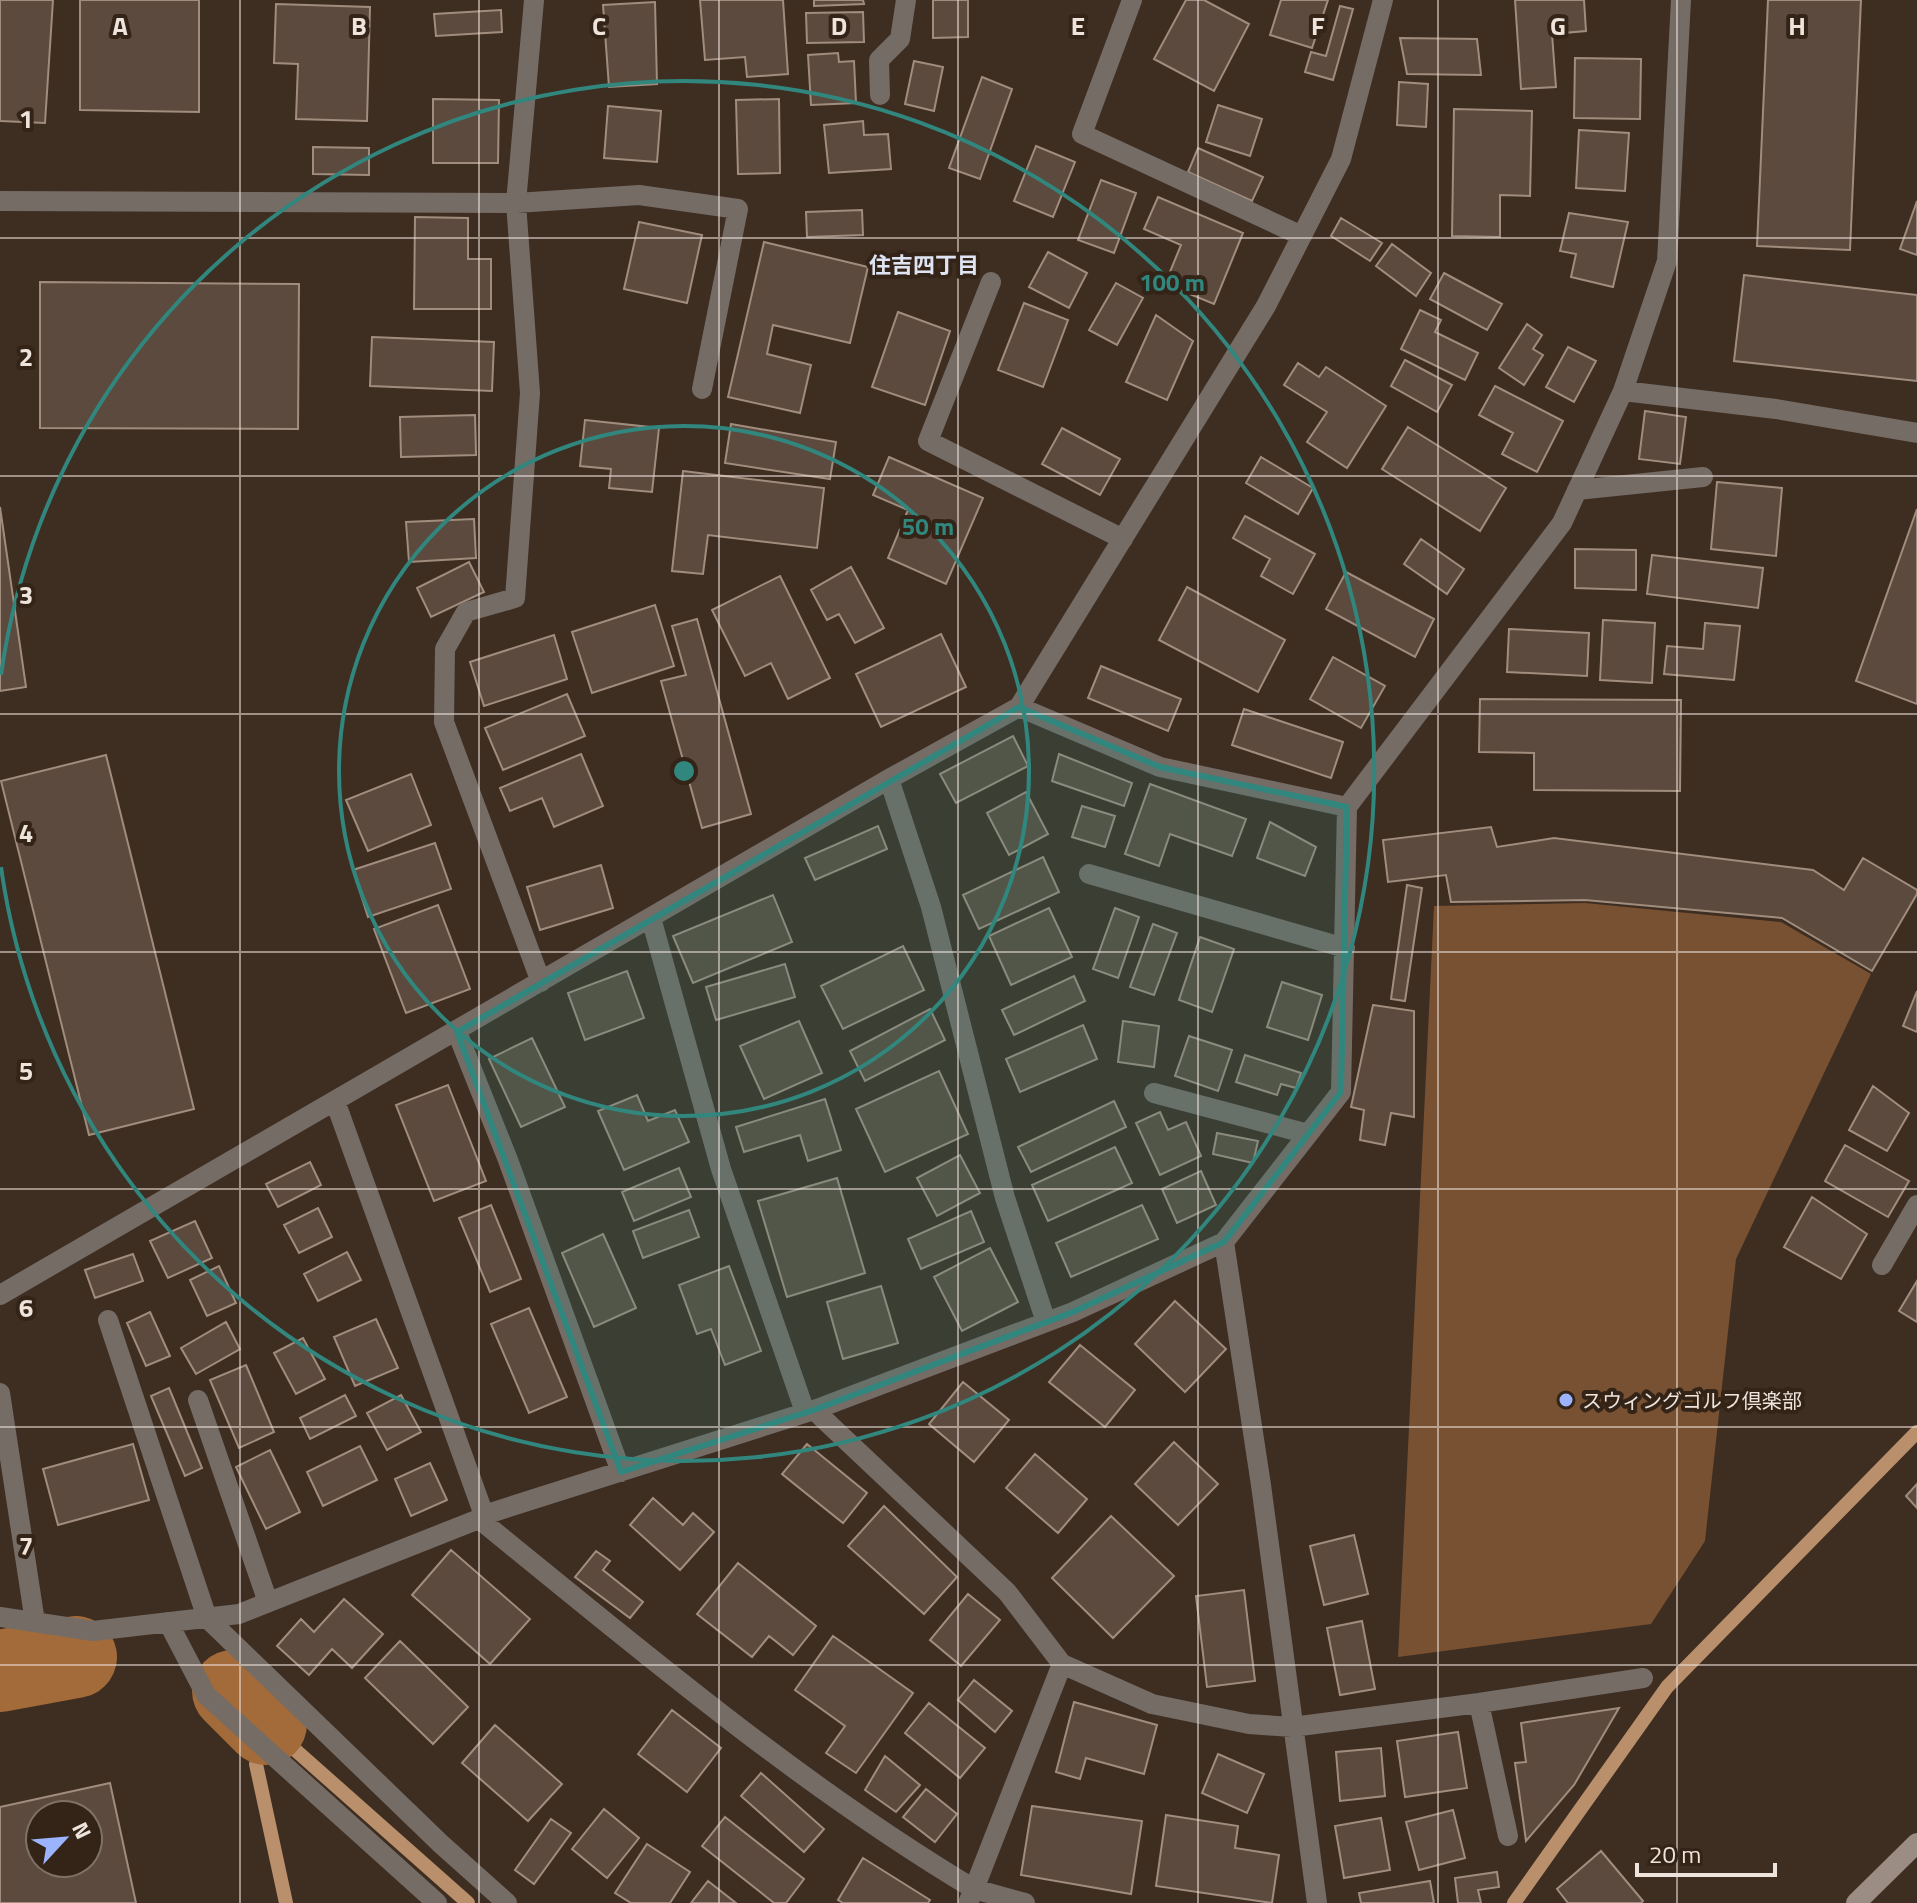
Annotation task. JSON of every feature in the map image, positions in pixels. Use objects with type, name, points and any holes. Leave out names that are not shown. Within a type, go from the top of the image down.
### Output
[{"type":"street","points":[[534,0],[516,203],[530,393],[515,598],[466,612],[445,649],[444,722],[541,982]]},
{"type":"street","points":[[880,95],[879,60],[900,39],[906,0]]},
{"type":"street","points":[[1132,0],[1082,134],[1302,236]]},
{"type":"street","points":[[0,1295],[889,779],[1019,707],[1266,306],[1341,159],[1383,0]]},
{"type":"street","points":[[0,1617],[93,1631],[239,1614],[482,1517],[763,1428],[1046,1322],[1224,1242],[1341,1092],[1347,807],[1562,523],[1623,391],[1667,261],[1681,0]]},
{"type":"street","points":[[0,201],[516,203],[639,195],[738,209],[702,389]]},
{"type":"street","points":[[991,282],[928,441],[1123,539]]},
{"type":"street","points":[[1623,391],[1776,409],[1917,433]]},
{"type":"street","points":[[1577,490],[1703,477]]},
{"type":"street","points":[[1019,707],[1160,767],[1347,807]]},
{"type":"street","points":[[889,779],[931,907],[1005,1198],[1046,1322]]},
{"type":"street","points":[[1089,874],[1345,948]]},
{"type":"street","points":[[651,918],[721,1169],[809,1411],[1007,1592],[1062,1664],[1152,1704],[1249,1724],[1292,1727],[1643,1678]]},
{"type":"street","points":[[457,1032],[508,1160],[621,1472]]},
{"type":"street","points":[[1154,1093],[1308,1134]]},
{"type":"street","points":[[335,1101],[482,1517],[725,1719],[971,1896],[1025,1903]]},
{"type":"street","points":[[1882,1265],[1917,1205]]},
{"type":"street","points":[[1224,1242],[1261,1485],[1317,1903]]},
{"type":"street","points":[[108,1320],[207,1618],[441,1844],[507,1903]]},
{"type":"street","points":[[0,1393],[35,1622]]},
{"type":"street","points":[[198,1400],[268,1602]]},
{"type":"street","points":[[168,1622],[206,1695],[437,1903]]},
{"type":"street","points":[[971,1896],[1062,1664]]},
{"type":"street","points":[[1479,1703],[1508,1836]]},
{"type":"street","points":[[1856,1903],[1917,1843]]},
{"type":"highlighted area","points":[[1019,707],[1160,767],[1347,807],[1341,1092],[1224,1242],[1073,1312],[814,1410],[621,1472],[457,1032]]},
{"type":"shaded area","name":"スウィングゴルフ倶楽部","points":[[1585,903],[1781,922],[1871,974],[1736,1259],[1705,1541],[1651,1624],[1398,1657],[1434,906]]},
{"type":"building","points":[[0,0],[53,0],[45,123],[0,121]]},
{"type":"building","points":[[80,0],[199,0],[199,112],[80,110]]},
{"type":"building","points":[[700,0],[783,0],[788,74],[747,77],[745,57],[705,60]]},
{"type":"building","points":[[814,0],[863,0],[864,4],[814,6]]},
{"type":"building","points":[[933,0],[968,0],[968,37],[933,38]]},
{"type":"building","points":[[1186,0],[1204,0],[1249,24],[1214,91],[1154,59]]},
{"type":"building","points":[[1281,0],[1328,0],[1312,48],[1270,35]]},
{"type":"building","points":[[1515,0],[1584,0],[1586,31],[1552,34],[1556,87],[1521,89]]},
{"type":"building","points":[[1768,0],[1861,0],[1850,250],[1757,246]]},
{"type":"building","points":[[655,2],[657,84],[609,87],[603,5]]},
{"type":"building","points":[[276,4],[370,7],[367,121],[296,119],[298,64],[274,63]]},
{"type":"building","points":[[1340,6],[1353,9],[1333,80],[1305,72],[1311,52],[1326,56]]},
{"type":"building","points":[[501,10],[502,32],[436,36],[434,14]]},
{"type":"building","points":[[863,12],[864,42],[807,43],[806,13]]},
{"type":"building","points":[[1400,38],[1477,39],[1481,75],[1407,74]]},
{"type":"building","points":[[838,53],[839,62],[854,61],[856,103],[811,105],[808,55]]},
{"type":"building","points":[[1575,58],[1641,59],[1640,119],[1574,118]]},
{"type":"building","points":[[914,61],[943,67],[934,111],[905,104]]},
{"type":"building","points":[[982,77],[1012,89],[980,179],[949,168]]},
{"type":"building","points":[[1399,82],[1428,84],[1426,127],[1397,125]]},
{"type":"building","points":[[433,99],[499,100],[498,163],[433,163]]},
{"type":"building","points":[[779,99],[780,173],[738,174],[736,100]]},
{"type":"building","points":[[1218,105],[1262,119],[1250,156],[1206,142]]},
{"type":"building","points":[[608,106],[661,111],[657,162],[604,158]]},
{"type":"building","points":[[1454,109],[1532,111],[1530,196],[1500,195],[1500,237],[1452,236]]},
{"type":"building","points":[[863,121],[864,135],[888,134],[891,169],[829,173],[824,125]]},
{"type":"building","points":[[1579,130],[1629,133],[1625,191],[1576,188]]},
{"type":"building","points":[[1036,146],[1075,162],[1053,217],[1014,201]]},
{"type":"building","points":[[313,147],[369,148],[369,175],[313,174]]},
{"type":"building","points":[[1198,148],[1263,177],[1252,201],[1188,172]]},
{"type":"building","points":[[1101,180],[1136,193],[1114,253],[1078,240]]},
{"type":"building","points":[[1158,197],[1243,233],[1214,304],[1165,284],[1181,245],[1144,229]]},
{"type":"building","points":[[1917,201],[1917,255],[1900,249]]},
{"type":"building","points":[[862,210],[863,235],[807,237],[806,212]]},
{"type":"building","points":[[1569,213],[1628,222],[1613,287],[1571,277],[1576,254],[1560,251]]},
{"type":"building","points":[[415,217],[468,218],[468,259],[491,259],[491,309],[414,309]]},
{"type":"building","points":[[1341,218],[1382,243],[1370,261],[1331,236]]},
{"type":"building","points":[[639,222],[702,235],[687,303],[624,289]]},
{"type":"building","points":[[764,242],[868,267],[850,343],[773,325],[767,354],[811,365],[800,413],[728,397]]},
{"type":"building","points":[[1392,244],[1431,273],[1416,296],[1376,266]]},
{"type":"building","points":[[1048,252],[1087,273],[1069,308],[1029,287]]},
{"type":"building","points":[[1444,273],[1502,304],[1487,330],[1430,299]]},
{"type":"building","points":[[1744,275],[1917,295],[1917,381],[1734,361]]},
{"type":"building","points":[[40,282],[299,284],[298,429],[40,428]]},
{"type":"building","points":[[1116,283],[1143,298],[1117,345],[1089,330]]},
{"type":"building","points":[[1024,303],[1068,320],[1043,387],[998,370]]},
{"type":"building","points":[[1420,310],[1441,320],[1435,332],[1478,353],[1465,380],[1401,349]]},
{"type":"building","points":[[898,312],[950,331],[925,405],[872,387]]},
{"type":"building","points":[[1156,315],[1193,341],[1167,400],[1126,382]]},
{"type":"building","points":[[1527,324],[1542,335],[1533,349],[1543,355],[1524,385],[1499,368]]},
{"type":"building","points":[[372,337],[494,342],[492,391],[370,386]]},
{"type":"building","points":[[1568,347],[1596,361],[1574,402],[1546,387]]},
{"type":"building","points":[[1405,360],[1452,385],[1437,412],[1391,386]]},
{"type":"building","points":[[1298,363],[1319,377],[1326,367],[1386,406],[1347,468],[1307,442],[1327,412],[1284,385]]},
{"type":"building","points":[[1495,386],[1563,421],[1537,472],[1502,454],[1513,433],[1479,415]]},
{"type":"building","points":[[1645,411],[1686,417],[1680,464],[1639,459]]},
{"type":"building","points":[[475,415],[476,455],[401,457],[400,417]]},
{"type":"building","points":[[585,420],[659,428],[652,492],[609,488],[611,469],[580,466]]},
{"type":"building","points":[[731,424],[836,442],[830,479],[725,463]]},
{"type":"building","points":[[1408,427],[1506,488],[1480,531],[1382,469]]},
{"type":"building","points":[[1062,428],[1120,459],[1100,495],[1042,464]]},
{"type":"building","points":[[889,457],[983,498],[946,584],[888,558],[908,510],[873,495]]},
{"type":"building","points":[[1261,457],[1313,488],[1298,514],[1246,483]]},
{"type":"building","points":[[683,471],[824,488],[817,548],[708,535],[703,574],[672,571]]},
{"type":"building","points":[[1717,482],[1782,488],[1776,556],[1711,549]]},
{"type":"building","points":[[0,507],[26,687],[0,691]]},
{"type":"building","points":[[1917,509],[1917,704],[1856,681]]},
{"type":"building","points":[[1245,516],[1315,554],[1293,594],[1261,576],[1270,559],[1233,538]]},
{"type":"building","points":[[474,519],[476,558],[409,562],[406,522]]},
{"type":"building","points":[[1421,539],[1464,569],[1447,594],[1404,564]]},
{"type":"building","points":[[1575,549],[1636,550],[1636,590],[1575,588]]},
{"type":"building","points":[[1652,555],[1763,568],[1758,608],[1647,594]]},
{"type":"building","points":[[469,562],[484,592],[431,617],[417,588]]},
{"type":"building","points":[[851,567],[884,628],[855,643],[839,614],[827,620],[811,590]]},
{"type":"building","points":[[1346,572],[1434,619],[1415,657],[1326,609]]},
{"type":"building","points":[[780,576],[830,678],[788,699],[771,663],[745,676],[712,610]]},
{"type":"building","points":[[1187,587],[1285,640],[1258,692],[1159,640]]},
{"type":"building","points":[[655,605],[674,666],[592,693],[572,632]]},
{"type":"building","points":[[697,619],[751,814],[702,828],[661,681],[686,675],[672,626]]},
{"type":"building","points":[[1603,620],[1655,623],[1652,683],[1600,680]]},
{"type":"building","points":[[1705,623],[1740,626],[1734,680],[1664,674],[1667,646],[1703,649]]},
{"type":"building","points":[[1509,629],[1589,633],[1587,676],[1507,672]]},
{"type":"building","points":[[941,634],[966,687],[881,727],[856,674]]},
{"type":"building","points":[[554,635],[567,679],[484,706],[470,662]]},
{"type":"building","points":[[1333,657],[1385,686],[1361,728],[1310,699]]},
{"type":"building","points":[[1101,666],[1181,699],[1168,731],[1088,698]]},
{"type":"building","points":[[567,694],[585,736],[503,770],[485,728]]},
{"type":"building","points":[[1480,699],[1681,700],[1680,791],[1534,790],[1534,753],[1479,752]]},
{"type":"building","points":[[1244,709],[1343,742],[1331,778],[1232,745]]},
{"type":"building","points":[[1013,736],[1028,766],[956,803],[940,774]]},
{"type":"building","points":[[581,754],[603,806],[554,827],[542,798],[510,811],[500,788]]},
{"type":"building","points":[[1059,754],[1132,783],[1124,806],[1052,781]]},
{"type":"building","points":[[106,755],[194,1109],[89,1135],[1,781]]},
{"type":"building","points":[[411,774],[431,825],[368,851],[346,800]]},
{"type":"building","points":[[1150,784],[1246,819],[1232,856],[1170,834],[1159,866],[1125,854]]},
{"type":"building","points":[[1026,792],[1048,834],[1009,855],[987,813]]},
{"type":"building","points":[[1082,806],[1115,816],[1105,847],[1072,837]]},
{"type":"building","points":[[1270,822],[1316,847],[1305,876],[1257,858]]},
{"type":"building","points":[[878,826],[887,849],[815,880],[805,858]]},
{"type":"building","points":[[1491,827],[1497,847],[1554,838],[1813,870],[1844,890],[1863,858],[1917,890],[1917,894],[1872,971],[1782,918],[1585,900],[1451,902],[1446,875],[1388,882],[1383,840]]},
{"type":"building","points":[[435,843],[451,889],[368,917],[353,870]]},
{"type":"building","points":[[1043,857],[1059,892],[979,929],[963,895]]},
{"type":"building","points":[[601,865],[613,908],[540,930],[527,887]]},
{"type":"building","points":[[1407,885],[1422,888],[1405,1001],[1391,999]]},
{"type":"building","points":[[773,895],[792,942],[693,983],[673,936]]},
{"type":"building","points":[[438,905],[470,989],[406,1013],[374,929]]},
{"type":"building","points":[[1049,908],[1072,957],[1011,985],[989,936]]},
{"type":"building","points":[[1115,908],[1139,917],[1118,978],[1093,969]]},
{"type":"building","points":[[1153,924],[1177,933],[1154,995],[1130,987]]},
{"type":"building","points":[[1200,937],[1234,949],[1212,1012],[1179,1000]]},
{"type":"building","points":[[903,946],[924,990],[843,1029],[821,986]]},
{"type":"building","points":[[785,964],[795,997],[716,1020],[706,987]]},
{"type":"building","points":[[627,971],[644,1018],[585,1040],[568,993]]},
{"type":"building","points":[[1074,976],[1085,1001],[1014,1035],[1002,1010]]},
{"type":"building","points":[[1282,982],[1322,995],[1308,1040],[1267,1027]]},
{"type":"building","points":[[1917,991],[1917,1032],[1903,1026]]},
{"type":"building","points":[[1373,1005],[1414,1011],[1414,1117],[1391,1113],[1385,1145],[1360,1140],[1364,1110],[1351,1107]]},
{"type":"building","points":[[930,1009],[945,1040],[865,1081],[850,1051]]},
{"type":"building","points":[[799,1021],[822,1073],[764,1099],[740,1046]]},
{"type":"building","points":[[1123,1021],[1159,1026],[1154,1067],[1118,1062]]},
{"type":"building","points":[[1083,1025],[1097,1059],[1020,1092],[1006,1059]]},
{"type":"building","points":[[1189,1036],[1232,1050],[1218,1091],[1175,1076]]},
{"type":"building","points":[[532,1038],[565,1107],[521,1127],[489,1059]]},
{"type":"building","points":[[1245,1055],[1301,1073],[1296,1088],[1281,1084],[1277,1095],[1236,1082]]},
{"type":"building","points":[[939,1071],[968,1134],[885,1172],[856,1109]]},
{"type":"building","points":[[448,1085],[486,1181],[434,1201],[396,1105]]},
{"type":"building","points":[[1873,1086],[1909,1113],[1887,1151],[1849,1130]]},
{"type":"building","points":[[637,1095],[648,1121],[675,1110],[689,1142],[624,1170],[598,1111]]},
{"type":"building","points":[[825,1099],[841,1150],[808,1161],[800,1135],[744,1152],[736,1127]]},
{"type":"building","points":[[1114,1101],[1126,1127],[1031,1172],[1018,1147]]},
{"type":"building","points":[[1160,1112],[1168,1130],[1186,1122],[1201,1156],[1160,1175],[1136,1123]]},
{"type":"building","points":[[1217,1133],[1258,1141],[1253,1163],[1213,1154]]},
{"type":"building","points":[[1845,1145],[1909,1181],[1888,1217],[1825,1181]]},
{"type":"building","points":[[1115,1147],[1132,1183],[1048,1221],[1032,1185]]},
{"type":"building","points":[[960,1155],[980,1193],[937,1216],[917,1178]]},
{"type":"building","points":[[310,1162],[321,1185],[278,1207],[266,1184]]},
{"type":"building","points":[[679,1168],[691,1197],[634,1221],[622,1192]]},
{"type":"building","points":[[1201,1171],[1216,1205],[1177,1223],[1162,1189]]},
{"type":"building","points":[[837,1178],[865,1273],[787,1297],[758,1201]]},
{"type":"building","points":[[1812,1197],[1867,1234],[1841,1279],[1784,1247]]},
{"type":"building","points":[[491,1205],[521,1279],[490,1292],[459,1218]]},
{"type":"building","points":[[1142,1205],[1158,1239],[1071,1277],[1056,1243]]},
{"type":"building","points":[[318,1208],[332,1237],[299,1253],[284,1225]]},
{"type":"building","points":[[689,1210],[699,1237],[643,1258],[633,1231]]},
{"type":"building","points":[[971,1211],[984,1242],[921,1269],[908,1239]]},
{"type":"building","points":[[195,1221],[212,1258],[168,1278],[150,1241]]},
{"type":"building","points":[[603,1234],[636,1308],[594,1327],[562,1253]]},
{"type":"building","points":[[990,1248],[1018,1302],[962,1331],[934,1277]]},
{"type":"building","points":[[347,1252],[361,1280],[318,1301],[304,1274]]},
{"type":"building","points":[[133,1254],[143,1281],[95,1298],[85,1270]]},
{"type":"building","points":[[219,1266],[236,1303],[207,1316],[190,1280]]},
{"type":"building","points":[[729,1266],[761,1351],[725,1365],[711,1329],[697,1334],[679,1285]]},
{"type":"building","points":[[1917,1281],[1917,1322],[1899,1311]]},
{"type":"building","points":[[881,1286],[898,1343],[843,1359],[827,1302]]},
{"type":"building","points":[[1175,1301],[1226,1349],[1185,1392],[1135,1344]]},
{"type":"building","points":[[529,1308],[567,1397],[529,1413],[491,1324]]},
{"type":"building","points":[[150,1312],[170,1356],[146,1366],[127,1323]]},
{"type":"building","points":[[376,1319],[398,1368],[355,1386],[334,1337]]},
{"type":"building","points":[[226,1322],[240,1349],[196,1374],[181,1348]]},
{"type":"building","points":[[303,1338],[325,1379],[296,1394],[274,1353]]},
{"type":"building","points":[[1080,1345],[1135,1390],[1105,1427],[1049,1382]]},
{"type":"building","points":[[246,1365],[274,1432],[239,1448],[210,1380]]},
{"type":"building","points":[[963,1382],[1009,1420],[974,1462],[929,1424]]},
{"type":"building","points":[[169,1388],[202,1468],[185,1476],[151,1396]]},
{"type":"building","points":[[345,1395],[356,1416],[310,1439],[300,1418]]},
{"type":"building","points":[[401,1395],[421,1432],[387,1450],[367,1413]]},
{"type":"building","points":[[1174,1442],[1218,1484],[1178,1525],[1135,1484]]},
{"type":"building","points":[[133,1444],[149,1500],[58,1525],[43,1469]]},
{"type":"building","points":[[807,1444],[867,1493],[843,1523],[782,1474]]},
{"type":"building","points":[[360,1446],[377,1480],[323,1506],[307,1472]]},
{"type":"building","points":[[270,1450],[300,1512],[266,1529],[236,1467]]},
{"type":"building","points":[[1035,1454],[1087,1499],[1058,1533],[1006,1488]]},
{"type":"building","points":[[430,1463],[447,1500],[411,1516],[395,1479]]},
{"type":"building","points":[[1917,1484],[1917,1508],[1906,1496]]},
{"type":"building","points":[[653,1498],[683,1525],[693,1513],[714,1532],[680,1570],[630,1525]]},
{"type":"building","points":[[884,1506],[957,1577],[924,1614],[848,1546]]},
{"type":"building","points":[[1111,1516],[1174,1576],[1113,1638],[1052,1578]]},
{"type":"building","points":[[1354,1535],[1368,1594],[1324,1605],[1310,1546]]},
{"type":"building","points":[[451,1550],[530,1619],[490,1664],[412,1595]]},
{"type":"building","points":[[596,1551],[610,1561],[603,1570],[643,1602],[630,1618],[575,1577]]},
{"type":"building","points":[[738,1563],[816,1626],[793,1655],[769,1636],[752,1657],[697,1614]]},
{"type":"building","points":[[1244,1590],[1255,1681],[1207,1687],[1196,1596]]},
{"type":"building","points":[[968,1594],[1000,1620],[961,1666],[930,1640]]},
{"type":"building","points":[[344,1599],[383,1634],[352,1668],[332,1649],[309,1675],[277,1646],[301,1619],[314,1632]]},
{"type":"building","points":[[1362,1621],[1375,1689],[1340,1695],[1327,1628]]},
{"type":"building","points":[[833,1636],[913,1693],[856,1773],[826,1753],[845,1726],[795,1690]]},
{"type":"building","points":[[400,1641],[468,1707],[433,1744],[365,1678]]},
{"type":"building","points":[[974,1680],[1012,1711],[995,1732],[958,1700]]},
{"type":"building","points":[[1074,1702],[1157,1725],[1144,1774],[1086,1758],[1080,1779],[1056,1772]]},
{"type":"building","points":[[929,1703],[985,1748],[960,1778],[905,1733]]},
{"type":"building","points":[[1619,1708],[1574,1785],[1526,1841],[1515,1763],[1526,1762],[1521,1723]]},
{"type":"building","points":[[672,1710],[721,1748],[687,1792],[638,1754]]},
{"type":"building","points":[[495,1725],[562,1784],[528,1821],[462,1763]]},
{"type":"building","points":[[1458,1732],[1467,1788],[1405,1797],[1397,1741]]},
{"type":"building","points":[[1381,1748],[1385,1796],[1340,1801],[1336,1752]]},
{"type":"building","points":[[1218,1754],[1264,1774],[1247,1813],[1202,1793]]},
{"type":"building","points":[[885,1756],[920,1785],[896,1812],[865,1790]]},
{"type":"building","points":[[761,1773],[824,1829],[804,1852],[741,1796]]},
{"type":"building","points":[[110,1783],[136,1903],[0,1903],[0,1807],[24,1802],[24,1879],[104,1879],[104,1799],[37,1799]]},
{"type":"building","points":[[926,1789],[957,1814],[935,1842],[903,1817]]},
{"type":"building","points":[[1032,1806],[1142,1821],[1131,1894],[1021,1875]]},
{"type":"building","points":[[604,1809],[639,1838],[607,1878],[572,1849]]},
{"type":"building","points":[[1453,1810],[1465,1858],[1419,1870],[1406,1822]]},
{"type":"building","points":[[1166,1815],[1238,1826],[1235,1848],[1279,1855],[1272,1903],[1156,1886]]},
{"type":"building","points":[[725,1817],[804,1879],[786,1903],[774,1903],[702,1846]]},
{"type":"building","points":[[1381,1818],[1390,1870],[1344,1878],[1335,1826]]},
{"type":"building","points":[[551,1819],[571,1833],[534,1884],[515,1870]]},
{"type":"building","points":[[647,1844],[690,1872],[670,1903],[631,1903],[615,1893]]},
{"type":"building","points":[[1601,1851],[1643,1901],[1641,1903],[1568,1903],[1557,1889]]},
{"type":"building","points":[[863,1858],[930,1900],[928,1903],[843,1903],[838,1900]]},
{"type":"building","points":[[1497,1872],[1499,1887],[1478,1890],[1481,1903],[1458,1903],[1455,1878]]},
{"type":"building","points":[[708,1881],[736,1903],[691,1903]]},
{"type":"building","points":[[1430,1881],[1434,1903],[1361,1903],[1359,1893]]},
{"type":"waterway","points":[[1514,1903],[1667,1687],[1917,1432]]},
{"type":"waterway","points":[[0,1671],[76,1657]]},
{"type":"waterway","points":[[233,1691],[266,1724]]},
{"type":"waterway","points":[[263,1732],[266,1724],[468,1903]]},
{"type":"waterway","points":[[256,1764],[286,1903]]},
{"type":"place","name":"スウィングゴルフ倶楽部","points":[[1566,1400]]},
{"type":"district","name":"住吉四丁目","points":[[924,265]]}]
